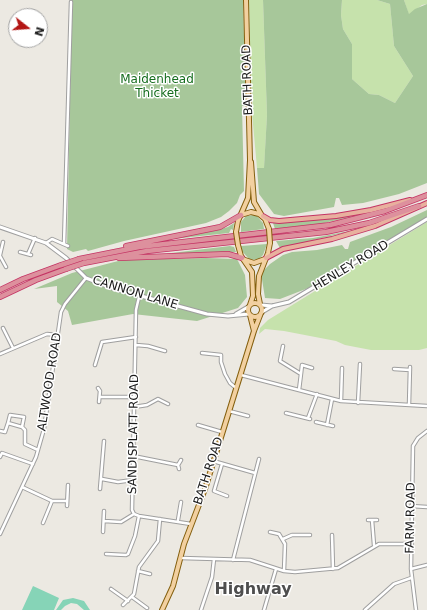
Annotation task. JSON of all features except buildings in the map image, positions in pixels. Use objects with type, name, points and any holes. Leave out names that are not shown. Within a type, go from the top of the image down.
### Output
[{"type":"highway","points":[[108,252],[164,244],[320,227],[370,216],[427,195]]},
{"type":"highway","points":[[262,215],[272,221],[336,216],[371,210],[427,195]]},
{"type":"highway","points":[[0,296],[36,280],[84,263],[147,251],[326,232],[369,223],[427,203]]},
{"type":"highway","points":[[266,258],[284,249],[375,226],[419,206]]},
{"type":"highway","points":[[0,290],[79,259],[142,242],[220,227],[241,215]]},
{"type":"highway","points":[[107,258],[231,254],[244,259]]},
{"type":"main road","name":"BATH ROAD","points":[[246,0],[250,160],[254,202],[262,215]]},
{"type":"main road","name":"BATH ROAD","points":[[241,215],[248,198],[250,160]]},
{"type":"main road","points":[[250,315],[257,317],[262,313],[258,294],[258,279],[270,243],[269,229],[262,215],[251,212],[241,215],[236,232],[238,246],[252,274],[253,296],[249,306],[250,315],[254,331]]},
{"type":"main road","points":[[244,259],[254,262],[266,258]]},
{"type":"main road","points":[[249,306],[254,302],[261,305]]},
{"type":"main road","name":"BATH ROAD","points":[[162,610],[173,586],[191,524],[205,489],[254,331],[262,313]]},
{"type":"street","points":[[64,244],[71,2]]},
{"type":"street","name":"HENLEY ROAD","points":[[261,305],[272,306],[289,302],[308,292],[427,219]]},
{"type":"street","name":"CANNON LANE","points":[[0,227],[46,243],[66,258],[86,278],[139,297],[207,314],[228,316],[236,314],[249,306]]},
{"type":"street","points":[[20,252],[30,255],[35,238]]},
{"type":"street","points":[[46,243],[52,239],[68,246]]},
{"type":"street","points":[[3,242],[0,255],[6,267]]},
{"type":"street","name":"ALTWOOD ROAD","points":[[0,534],[1,528],[22,488],[38,450],[47,410],[61,312],[65,304],[86,278]]},
{"type":"street","name":"SANDISPLATT ROAD","points":[[134,514],[132,510],[136,310],[139,297]]},
{"type":"street","name":"HENLEY ROAD","points":[[262,313],[272,306]]},
{"type":"street","name":"CANNON LANE","points":[[236,314],[250,315]]},
{"type":"street","points":[[3,328],[13,348]]},
{"type":"street","points":[[0,354],[47,334],[57,335]]},
{"type":"street","points":[[95,365],[102,342],[136,337]]},
{"type":"street","points":[[136,345],[148,346],[165,351]]},
{"type":"street","points":[[283,346],[280,361],[301,374]]},
{"type":"street","points":[[202,353],[221,355],[221,362],[228,378],[237,388]]},
{"type":"street","points":[[358,403],[360,364]]},
{"type":"street","points":[[299,390],[302,366],[312,368]]},
{"type":"street","points":[[341,401],[342,368]]},
{"type":"street","points":[[394,369],[410,368],[409,405]]},
{"type":"street","points":[[241,375],[341,401],[427,406]]},
{"type":"street","points":[[98,388],[100,397],[99,402]]},
{"type":"street","points":[[286,413],[309,418],[317,394]]},
{"type":"street","points":[[100,397],[134,397]]},
{"type":"street","points":[[134,407],[147,405],[158,399],[168,404]]},
{"type":"street","points":[[327,425],[332,399]]},
{"type":"street","points":[[230,411],[248,416]]},
{"type":"street","points":[[0,431],[5,432],[10,415],[12,414],[24,417],[22,427]]},
{"type":"street","points":[[316,422],[333,426]]},
{"type":"street","points":[[8,423],[22,427],[25,430],[25,444],[38,450]]},
{"type":"street","points":[[198,425],[222,432]]},
{"type":"street","name":"FARM ROAD","points":[[416,610],[411,578],[413,446],[418,438],[427,431]]},
{"type":"street","points":[[100,490],[104,441]]},
{"type":"street","points":[[0,457],[1,453],[33,464]]},
{"type":"street","points":[[133,456],[178,464]]},
{"type":"street","points":[[233,560],[259,459]]},
{"type":"street","points":[[179,469],[178,464],[181,460]]},
{"type":"street","points":[[213,461],[255,473]]},
{"type":"street","points":[[222,464],[214,491],[227,496]]},
{"type":"street","points":[[102,479],[118,482],[133,480]]},
{"type":"street","points":[[67,506],[68,485]]},
{"type":"street","points":[[22,488],[52,501],[67,501]]},
{"type":"street","points":[[43,523],[52,501]]},
{"type":"street","points":[[178,520],[181,502]]},
{"type":"street","points":[[411,506],[427,507]]},
{"type":"street","points":[[103,532],[104,511]]},
{"type":"street","points":[[104,521],[121,522],[134,514],[160,519],[178,520],[191,524]]},
{"type":"street","points":[[106,554],[128,554],[136,536],[139,516]]},
{"type":"street","points":[[123,605],[132,597],[136,588],[138,570],[158,541],[160,519]]},
{"type":"street","points":[[368,520],[377,520]]},
{"type":"street","points":[[372,520],[374,545]]},
{"type":"street","points":[[270,532],[279,534],[284,539],[286,550],[284,571]]},
{"type":"street","points":[[284,539],[292,535],[310,535]]},
{"type":"street","points":[[332,535],[333,568]]},
{"type":"street","points":[[180,558],[250,560],[284,571],[343,566],[374,545],[386,543],[411,544]]},
{"type":"street","points":[[201,610],[212,577],[214,560]]},
{"type":"street","points":[[411,569],[427,565]]},
{"type":"street","points":[[264,610],[276,569]]},
{"type":"street","points":[[138,570],[150,574]]},
{"type":"street","points":[[365,610],[394,584],[411,578]]},
{"type":"street","points":[[111,589],[128,601]]},
{"type":"street","points":[[132,597],[147,608]]},
{"type":"green space","name":"Maidenhead Thicket","points":[[72,0],[243,0],[246,106],[242,106],[244,191],[240,195],[237,203],[221,217],[206,223],[124,241],[88,251],[86,249],[73,252],[67,249]]},
{"type":"green space","points":[[249,0],[263,0],[267,115],[264,169],[257,168],[252,113],[253,95],[251,91]]},
{"type":"green space","points":[[263,0],[342,0],[341,15],[343,29],[352,44],[352,79],[369,94],[379,95],[395,103],[413,76],[394,46],[390,4],[377,0],[404,0],[409,14],[415,9],[427,4],[427,183],[399,194],[363,203],[342,205],[339,198],[336,198],[334,207],[284,216],[274,214],[259,194],[257,168],[264,168],[267,115]]},
{"type":"green space","points":[[342,0],[377,0],[390,4],[394,46],[413,76],[395,103],[379,95],[369,94],[352,79],[352,44],[343,29],[341,15]]},
{"type":"green space","points":[[404,0],[427,0],[427,4],[422,5],[409,15]]},
{"type":"green space","points":[[427,210],[427,217],[311,287],[280,299],[265,298],[261,273],[270,264],[283,255],[292,252],[317,250],[342,245],[345,249],[348,249],[350,242],[391,227]]},
{"type":"green space","points":[[371,212],[320,224],[275,229],[273,223],[336,218]]},
{"type":"green space","points":[[256,215],[263,223],[264,229],[241,232],[241,222],[246,216]]},
{"type":"green space","points":[[427,222],[427,348],[419,350],[371,350],[345,345],[336,341],[284,331],[265,329],[259,334],[260,328],[268,320]]},
{"type":"green space","points":[[234,223],[233,230],[231,229],[229,233],[163,240],[213,231],[228,227]]},
{"type":"green space","points":[[360,229],[280,248],[276,241],[313,238]]},
{"type":"green space","points":[[267,244],[263,255],[259,259],[250,260],[241,250],[241,246]]},
{"type":"green space","points":[[230,246],[234,247],[236,252],[163,254]]},
{"type":"green space","points":[[206,258],[237,259],[245,275],[247,297],[238,308],[197,321],[133,314],[72,325],[68,311],[57,302],[57,286],[34,289],[72,273],[122,260]]},
{"type":"green space","points":[[33,586],[59,598],[54,610],[22,610]]},
{"type":"green space","points":[[73,598],[84,601],[90,610],[84,610],[77,604],[71,603],[61,610],[56,610],[63,600]]},
{"type":"district","name":"Highway","points":[[253,590]]}]
